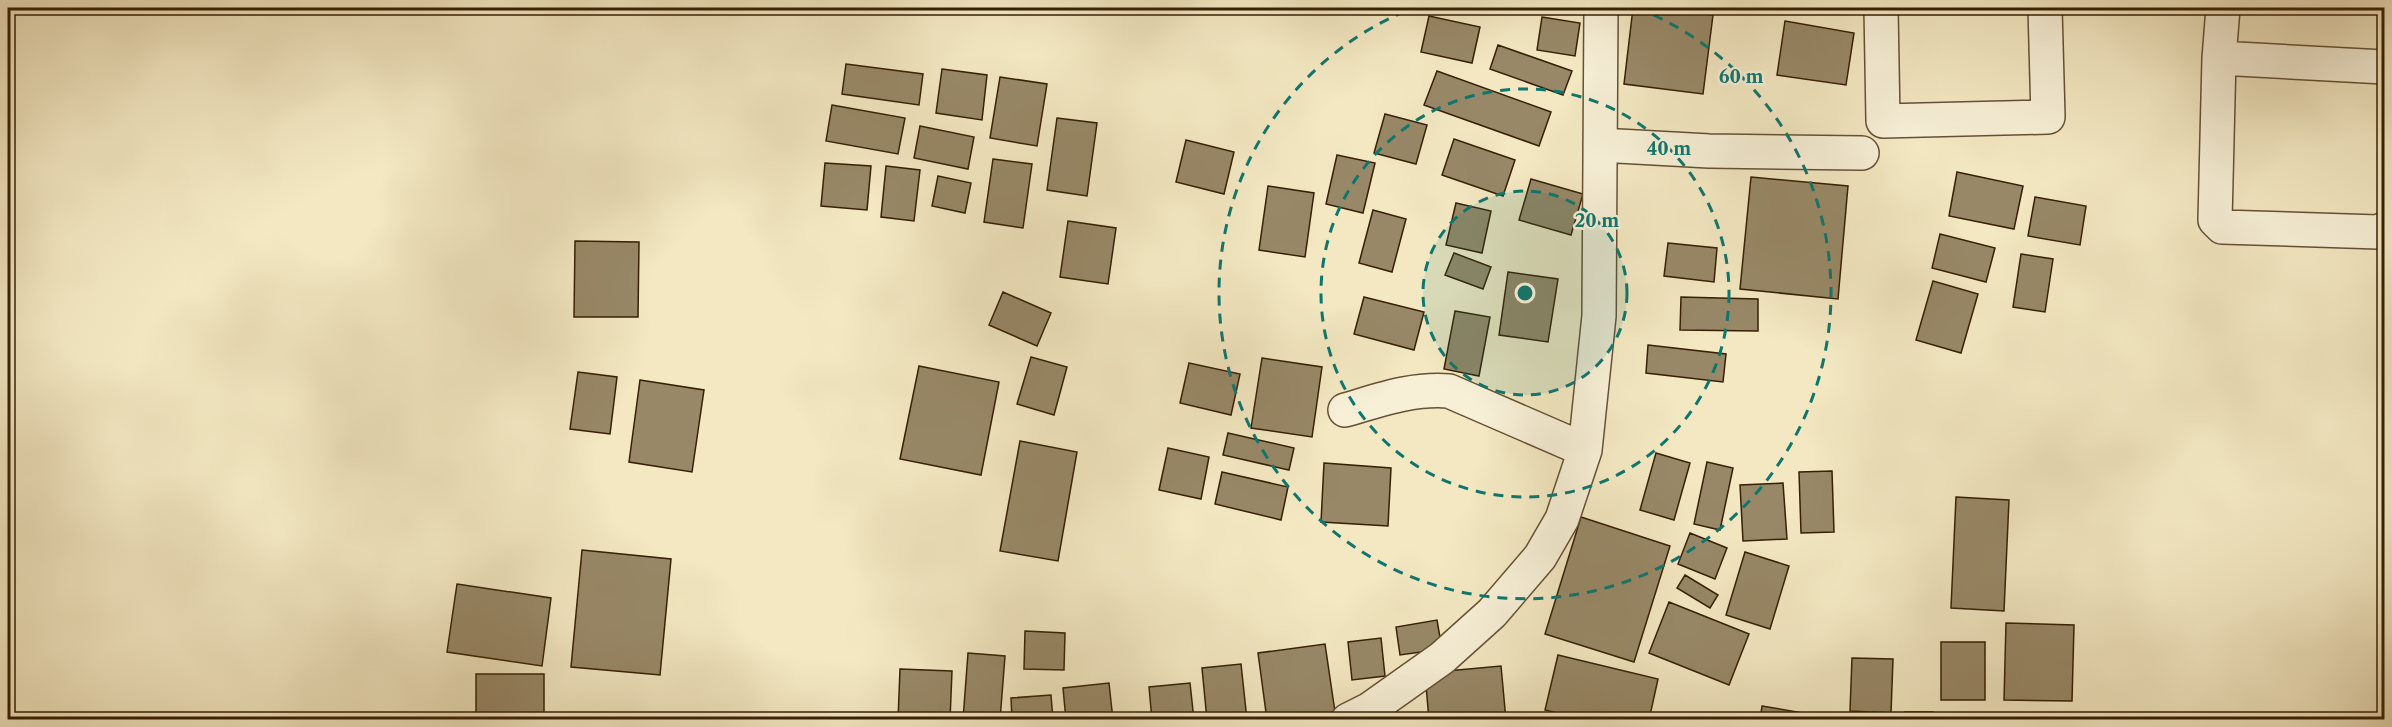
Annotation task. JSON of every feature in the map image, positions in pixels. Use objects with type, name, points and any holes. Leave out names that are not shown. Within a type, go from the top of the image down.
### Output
[{"type":"street","points":[[1348,720],[1370,709],[1442,658],[1492,613],[1540,557],[1562,519],[1586,450],[1599,316],[1601,8]]},
{"type":"street","points":[[1881,8],[1883,121],[2048,117],[2045,8]]},
{"type":"street","points":[[2223,8],[2219,58],[2215,220],[2222,227],[2378,232],[2385,229]]},
{"type":"street","points":[[2219,58],[2385,67]]},
{"type":"street","points":[[1600,145],[1709,151],[1862,153]]},
{"type":"street","points":[[1345,410],[1409,392],[1428,389],[1449,391],[1586,450]]},
{"type":"building","points":[[1498,8],[1523,8],[1521,14]]},
{"type":"building","points":[[1633,8],[1654,8],[1713,15],[1703,94],[1624,84]]},
{"type":"building","points":[[1429,16],[1480,27],[1472,63],[1421,52]]},
{"type":"building","points":[[1542,17],[1580,23],[1575,56],[1537,50]]},
{"type":"building","points":[[1785,21],[1854,33],[1846,85],[1777,75]]},
{"type":"building","points":[[1498,45],[1572,71],[1563,95],[1490,69]]},
{"type":"building","points":[[846,64],[923,74],[919,105],[842,94]]},
{"type":"building","points":[[942,69],[987,75],[982,120],[936,113]]},
{"type":"building","points":[[1437,71],[1551,112],[1539,146],[1424,105]]},
{"type":"building","points":[[1000,77],[1047,84],[1037,146],[990,138]]},
{"type":"building","points":[[832,105],[905,118],[898,154],[826,141]]},
{"type":"building","points":[[1385,114],[1427,125],[1416,164],[1374,153]]},
{"type":"building","points":[[1057,118],[1097,123],[1087,196],[1047,190]]},
{"type":"building","points":[[920,126],[974,137],[968,169],[914,158]]},
{"type":"building","points":[[1454,139],[1515,160],[1503,196],[1442,175]]},
{"type":"building","points":[[1186,140],[1234,152],[1224,194],[1176,182]]},
{"type":"building","points":[[1337,155],[1375,163],[1363,213],[1326,204]]},
{"type":"building","points":[[993,159],[1032,164],[1023,228],[984,222]]},
{"type":"building","points":[[825,163],[871,166],[867,210],[821,206]]},
{"type":"building","points":[[886,166],[920,170],[914,221],[881,217]]},
{"type":"building","points":[[1957,172],[2023,186],[2014,229],[1949,216]]},
{"type":"building","points":[[938,176],[971,183],[965,213],[932,206]]},
{"type":"building","points":[[1751,177],[1848,186],[1838,299],[1740,289]]},
{"type":"building","points":[[1531,179],[1583,194],[1571,235],[1519,220]]},
{"type":"building","points":[[1268,186],[1314,193],[1305,257],[1259,250]]},
{"type":"building","points":[[2035,197],[2086,206],[2080,245],[2028,236]]},
{"type":"building","points":[[1456,203],[1491,211],[1482,253],[1446,245]]},
{"type":"building","points":[[1373,210],[1406,219],[1392,272],[1359,263]]},
{"type":"building","points":[[1068,221],[1116,228],[1108,284],[1060,277]]},
{"type":"building","points":[[1940,234],[1995,248],[1986,282],[1932,268]]},
{"type":"building","points":[[575,241],[639,242],[638,317],[574,317]]},
{"type":"building","points":[[1668,243],[1717,248],[1714,282],[1664,276]]},
{"type":"building","points":[[1454,253],[1491,267],[1483,289],[1445,275]]},
{"type":"building","points":[[2021,254],[2053,259],[2045,312],[2013,307]]},
{"type":"building","points":[[1508,272],[1558,279],[1548,342],[1499,335]]},
{"type":"building","points":[[1933,281],[1978,294],[1961,353],[1916,340]]},
{"type":"building","points":[[1003,292],[1051,313],[1037,346],[989,325]]},
{"type":"building","points":[[1364,297],[1424,312],[1414,350],[1354,334]]},
{"type":"building","points":[[1681,297],[1758,299],[1758,331],[1680,330]]},
{"type":"building","points":[[1455,311],[1490,317],[1479,376],[1444,369]]},
{"type":"building","points":[[1648,345],[1726,354],[1723,382],[1646,373]]},
{"type":"building","points":[[1031,357],[1067,367],[1054,415],[1017,404]]},
{"type":"building","points":[[1262,358],[1322,367],[1312,437],[1251,428]]},
{"type":"building","points":[[1189,363],[1240,374],[1231,415],[1180,403]]},
{"type":"building","points":[[919,366],[999,382],[981,475],[900,459]]},
{"type":"building","points":[[578,372],[617,377],[610,434],[570,429]]},
{"type":"building","points":[[640,380],[704,390],[692,472],[629,462]]},
{"type":"building","points":[[1228,433],[1294,448],[1289,470],[1223,455]]},
{"type":"building","points":[[1020,441],[1077,452],[1058,561],[1000,551]]},
{"type":"building","points":[[1168,448],[1209,457],[1201,499],[1159,490]]},
{"type":"building","points":[[1656,453],[1690,463],[1674,520],[1640,510]]},
{"type":"building","points":[[1707,462],[1733,468],[1720,530],[1694,524]]},
{"type":"building","points":[[1324,463],[1391,468],[1388,526],[1321,522]]},
{"type":"building","points":[[1832,471],[1834,532],[1801,533],[1799,472]]},
{"type":"building","points":[[1222,472],[1288,487],[1281,520],[1215,504]]},
{"type":"building","points":[[1783,483],[1787,539],[1743,541],[1740,485]]},
{"type":"building","points":[[1956,497],[2009,500],[2004,611],[1951,608]]},
{"type":"building","points":[[1581,517],[1670,546],[1634,662],[1545,634]]},
{"type":"building","points":[[1690,533],[1727,548],[1715,579],[1678,564]]},
{"type":"building","points":[[582,550],[671,559],[660,675],[571,667]]},
{"type":"building","points":[[1745,552],[1789,566],[1770,629],[1726,615]]},
{"type":"building","points":[[1685,575],[1718,595],[1710,608],[1677,588]]},
{"type":"building","points":[[457,584],[551,598],[542,666],[447,652]]},
{"type":"building","points":[[1669,602],[1749,634],[1729,685],[1649,653]]},
{"type":"building","points":[[1437,620],[1442,649],[1400,655],[1396,627]]},
{"type":"building","points":[[2006,623],[2074,625],[2072,701],[2004,700]]},
{"type":"building","points":[[1025,631],[1065,633],[1064,670],[1024,669]]},
{"type":"building","points":[[1381,638],[1385,676],[1352,680],[1348,642]]},
{"type":"building","points":[[1941,642],[1985,642],[1985,700],[1941,700]]},
{"type":"building","points":[[1325,644],[1335,712],[1267,720],[1258,653]]},
{"type":"building","points":[[968,653],[1005,656],[1000,720],[963,720]]},
{"type":"building","points":[[1558,655],[1658,679],[1649,720],[1584,720],[1545,710]]},
{"type":"building","points":[[1852,658],[1893,659],[1891,713],[1850,711]]},
{"type":"building","points":[[1241,664],[1247,720],[1207,720],[1202,668]]},
{"type":"building","points":[[1501,666],[1506,720],[1429,720],[1425,673]]},
{"type":"building","points":[[900,669],[952,671],[950,720],[898,720]]},
{"type":"building","points":[[476,674],[544,674],[544,720],[476,720]]},
{"type":"building","points":[[1109,683],[1113,720],[1066,720],[1063,688]]},
{"type":"building","points":[[1190,683],[1194,720],[1152,720],[1149,687]]},
{"type":"building","points":[[1051,695],[1053,720],[1012,720],[1011,698]]},
{"type":"building","points":[[1762,706],[1821,716],[1820,720],[1760,720]]},
{"type":"building","points":[[1905,712],[1933,712],[1933,720],[1905,720]]},
{"type":"building","points":[[778,715],[868,716],[867,720],[778,720]]},
{"type":"building","points":[[2035,715],[2066,718],[2066,720],[2035,720]]}]
